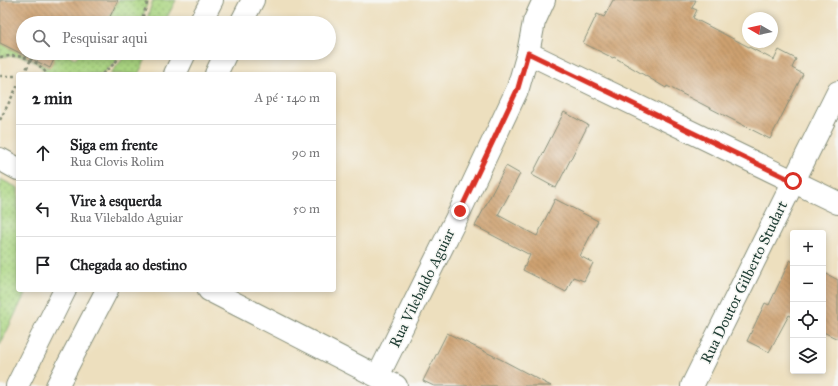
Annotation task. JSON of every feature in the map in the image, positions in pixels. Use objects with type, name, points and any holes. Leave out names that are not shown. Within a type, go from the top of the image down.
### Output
[{"type":"street","points":[[204,16],[212,0]]},
{"type":"street","points":[[245,16],[253,0]]},
{"type":"street","name":"Rua Vilebaldo Aguiar","points":[[387,381],[460,211],[515,95],[528,53],[534,22],[544,0]]},
{"type":"street","points":[[528,53],[838,203]]},
{"type":"street","points":[[176,72],[182,60]]},
{"type":"street","points":[[217,72],[223,60]]},
{"type":"street","name":"Rua Doutor Gilberto Studart","points":[[692,386],[717,339],[793,181],[838,92]]},
{"type":"street","points":[[0,159],[16,168]]},
{"type":"street","points":[[17,386],[64,292]]},
{"type":"street","points":[[57,386],[106,292]]},
{"type":"street","points":[[213,292],[387,381]]},
{"type":"path","points":[[142,16],[148,0]]},
{"type":"path","points":[[0,56],[16,56]]},
{"type":"path","points":[[25,72],[30,60]]},
{"type":"path","points":[[33,60],[45,72]]},
{"type":"path","points":[[104,72],[117,60]]},
{"type":"path","points":[[0,76],[16,76]]},
{"type":"path","points":[[0,120],[16,89]]},
{"type":"green space","points":[[118,0],[148,0],[143,16],[110,16]]},
{"type":"green space","points":[[153,0],[176,0],[168,16],[148,16]]},
{"type":"green space","points":[[0,43],[16,51],[16,56],[0,57]]},
{"type":"green space","points":[[32,60],[49,68],[53,60],[117,60],[104,72],[45,72]]},
{"type":"green space","points":[[122,60],[145,60],[139,72],[112,72]]},
{"type":"green space","points":[[0,179],[16,187],[16,292],[26,292],[0,345]]},
{"type":"building","points":[[0,0],[118,0],[110,16],[16,16],[16,51],[0,43]]},
{"type":"building","points":[[613,0],[696,0],[692,8],[697,10],[693,18],[742,43],[742,48],[751,48],[774,60],[779,50],[796,59],[792,68],[803,74],[770,139],[667,86],[666,88],[614,57],[613,58],[583,43],[597,14],[604,17]]},
{"type":"building","points":[[34,60],[54,60],[50,68]]},
{"type":"building","points":[[564,112],[588,125],[556,188],[532,175]]},
{"type":"building","points":[[506,166],[520,174],[498,215],[537,236],[555,199],[598,221],[580,256],[593,263],[584,281],[573,277],[566,292],[523,270],[530,255],[475,226]]},
{"type":"building","points":[[790,260],[790,316],[769,352],[747,341],[765,303],[769,305]]},
{"type":"building","points":[[826,274],[838,280],[838,339],[826,333]]},
{"type":"building","points":[[447,333],[551,386],[434,386],[423,381]]},
{"type":"route","points":[[460,211],[518,88],[528,53],[793,181]]}]
